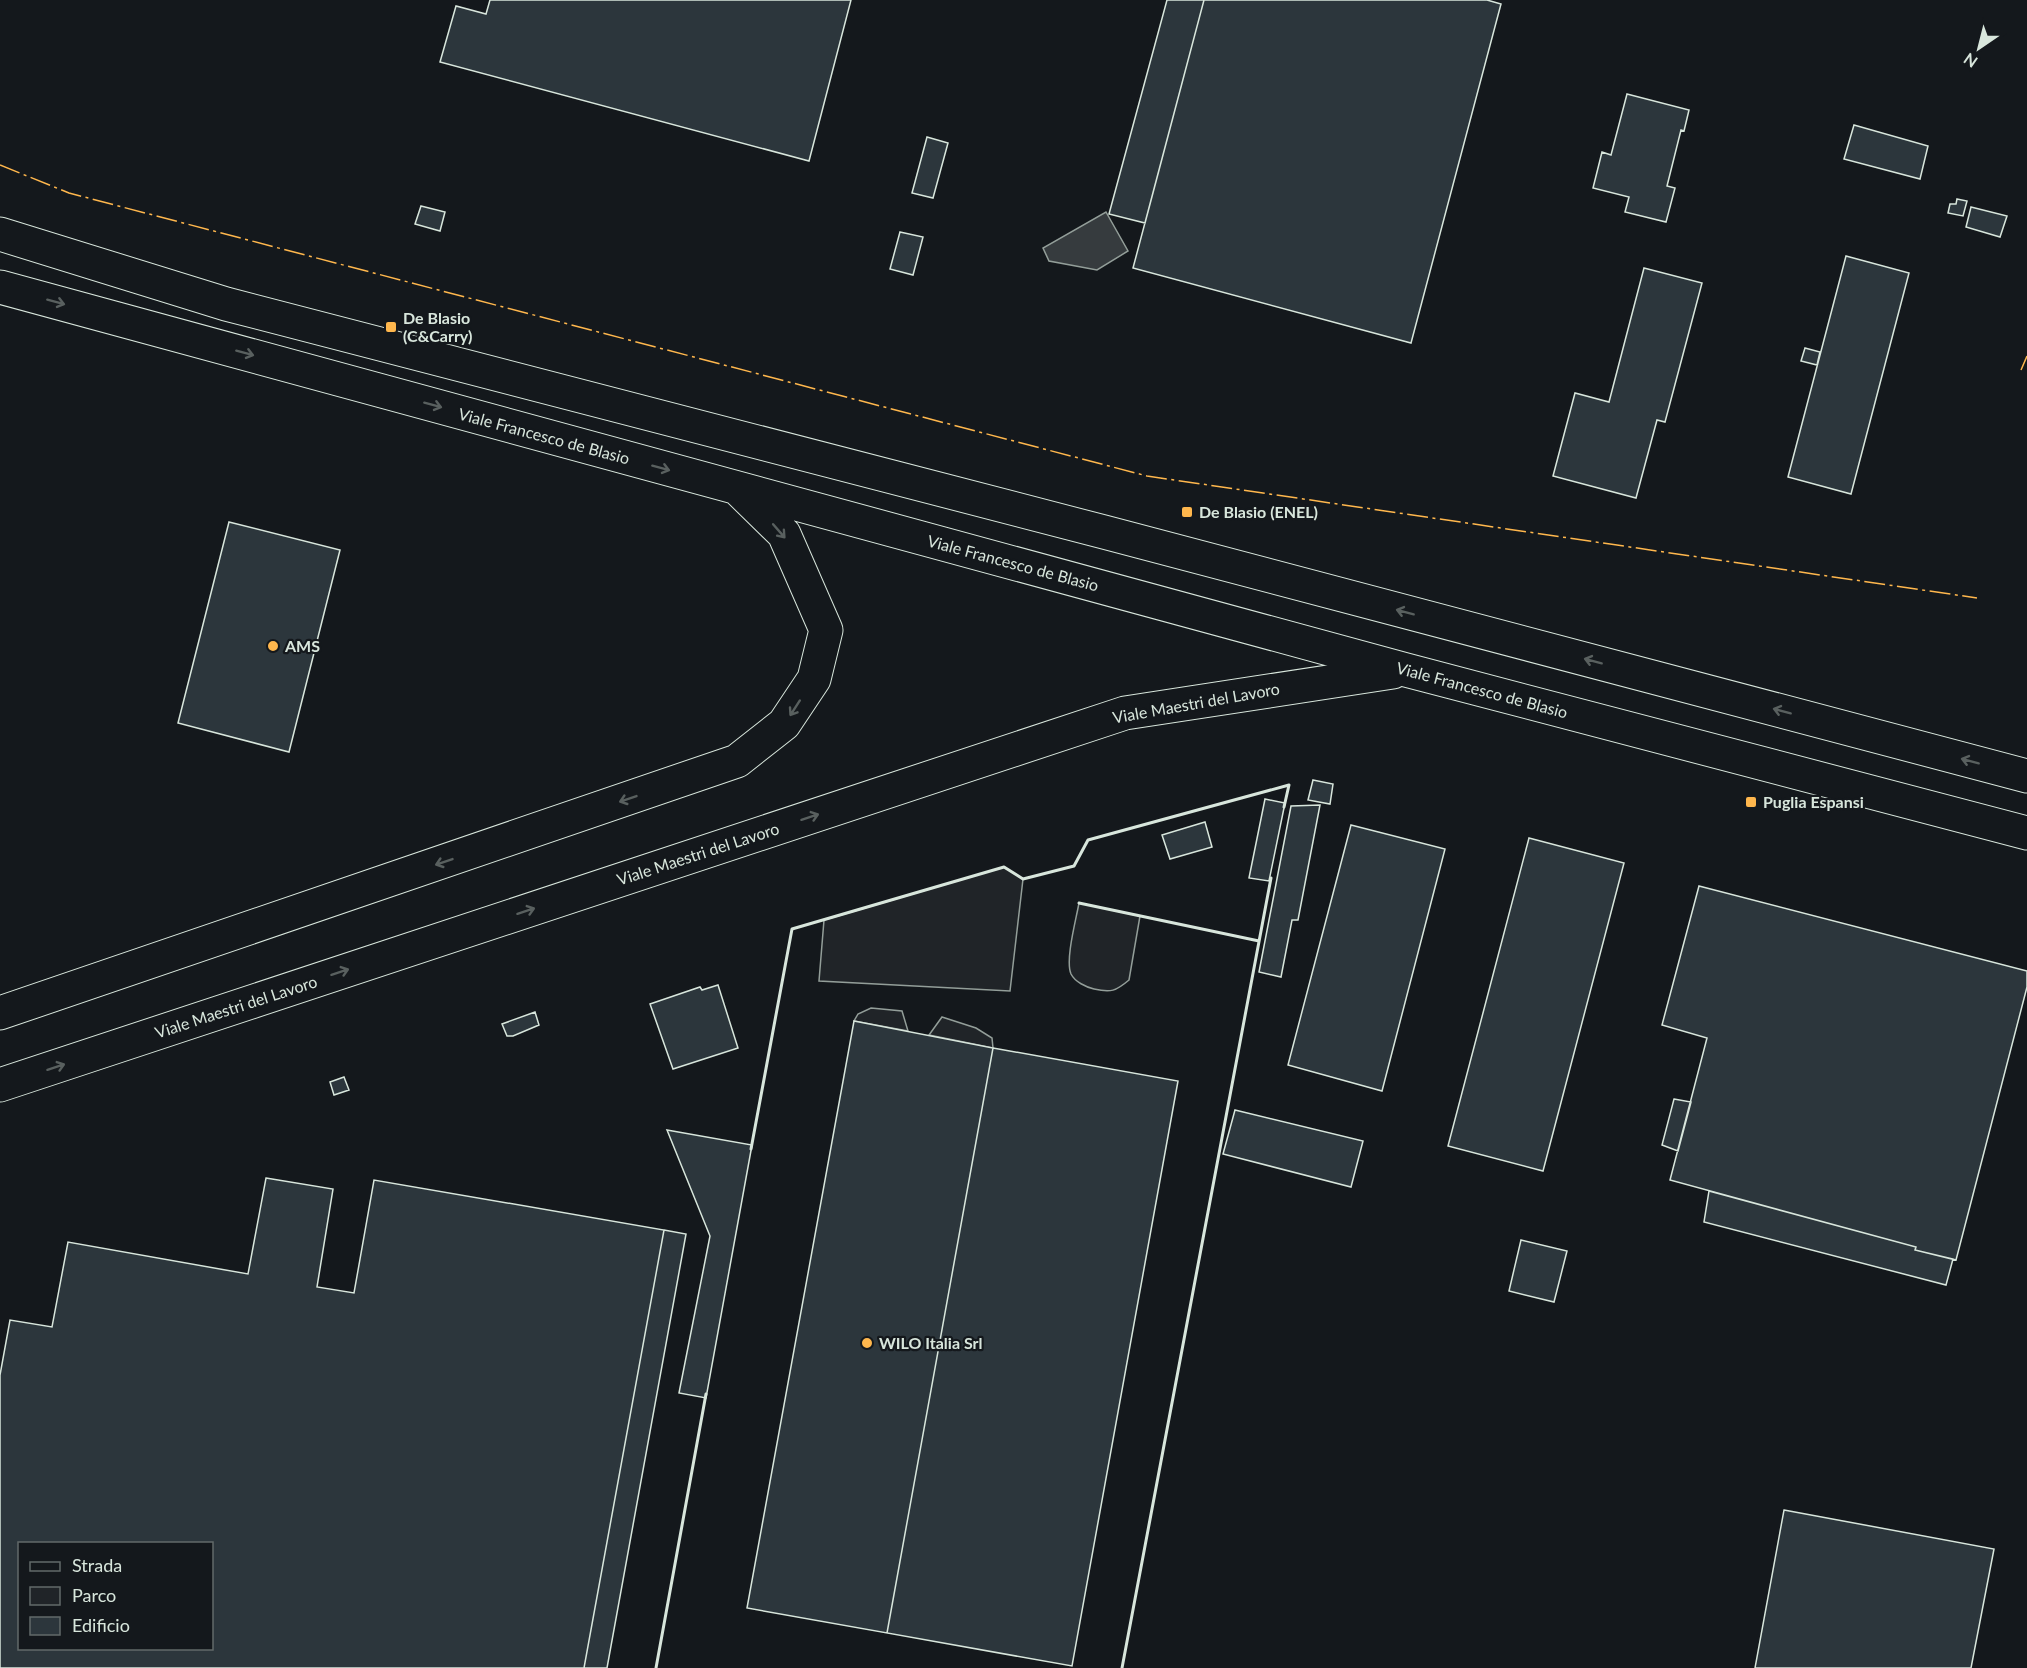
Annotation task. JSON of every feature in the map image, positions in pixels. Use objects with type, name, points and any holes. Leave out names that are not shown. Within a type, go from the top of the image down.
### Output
[{"type":"street","points":[[0,234],[226,304],[1104,532],[2027,776]]},
{"type":"street","name":"Viale Francesco de Blasio","points":[[0,287],[1407,670],[2027,833]]},
{"type":"street","points":[[0,1013],[737,761],[784,724],[814,679],[826,630],[784,534],[738,489]]},
{"type":"street","name":"Viale Maestri del Lavoro","points":[[0,1085],[1125,713],[1407,670]]},
{"type":"green space","points":[[1004,867],[1023,879],[1010,991],[819,981],[824,920]]},
{"type":"green space","points":[[1079,903],[1140,916],[1129,980],[1117,989],[1105,991],[1091,988],[1078,982],[1071,974],[1070,950]]},
{"type":"green space","points":[[871,1008],[902,1011],[908,1031],[854,1021],[858,1014]]},
{"type":"green space","points":[[942,1017],[976,1028],[992,1038],[993,1048],[929,1035]]},
{"type":"shaded area","points":[[1106,212],[1128,251],[1097,270],[1049,261],[1043,248]]},
{"type":"building","points":[[490,0],[851,0],[809,161],[440,62],[456,6],[486,14]]},
{"type":"building","points":[[1167,0],[1204,0],[1145,223],[1109,214]]},
{"type":"building","points":[[1204,0],[1487,0],[1501,4],[1411,343],[1133,268]]},
{"type":"building","points":[[1627,94],[1689,110],[1684,131],[1681,130],[1667,186],[1675,188],[1666,222],[1625,212],[1629,197],[1593,188],[1602,152],[1611,155]]},
{"type":"building","points":[[1854,125],[1928,146],[1920,179],[1844,159]]},
{"type":"building","points":[[927,137],[948,143],[933,198],[912,193]]},
{"type":"building","points":[[1957,199],[1967,201],[1963,216],[1948,213],[1950,204],[1956,204]]},
{"type":"building","points":[[421,206],[445,212],[440,231],[415,224]]},
{"type":"building","points":[[1971,207],[2007,216],[2000,237],[1966,227]]},
{"type":"building","points":[[900,232],[923,237],[913,275],[890,269]]},
{"type":"building","points":[[1846,256],[1909,273],[1851,494],[1788,477]]},
{"type":"building","points":[[1644,268],[1702,283],[1665,422],[1657,420],[1636,498],[1553,476],[1575,393],[1609,402]]},
{"type":"building","points":[[1805,348],[1820,352],[1817,365],[1801,361]]},
{"type":"building","points":[[229,522],[340,550],[289,752],[178,723]]},
{"type":"building","points":[[1313,780],[1333,784],[1330,804],[1308,800]]},
{"type":"building","points":[[1265,799],[1285,803],[1269,881],[1249,878]]},
{"type":"building","points":[[1320,805],[1298,920],[1292,920],[1281,977],[1259,972],[1291,806]]},
{"type":"building","points":[[1205,822],[1212,847],[1170,859],[1162,835]]},
{"type":"building","points":[[1351,825],[1445,849],[1382,1091],[1288,1065]]},
{"type":"building","points":[[1529,838],[1624,863],[1543,1171],[1448,1146]]},
{"type":"building","points":[[1699,886],[2027,971],[2027,987],[1956,1260],[1670,1180],[1707,1038],[1662,1025]]},
{"type":"building","points":[[718,985],[738,1048],[673,1069],[650,1004],[700,987],[702,990]]},
{"type":"building","points":[[535,1012],[539,1025],[513,1036],[507,1036],[502,1024]]},
{"type":"building","name":"WILO Italia Srl","points":[[854,1021],[993,1048],[887,1633],[747,1608]]},
{"type":"building","points":[[993,1048],[1178,1081],[1072,1666],[887,1633]]},
{"type":"building","points":[[344,1077],[349,1090],[334,1095],[330,1082]]},
{"type":"building","points":[[1674,1099],[1691,1102],[1678,1151],[1662,1145]]},
{"type":"building","points":[[1235,1110],[1363,1141],[1351,1187],[1223,1154]]},
{"type":"building","points":[[667,1130],[752,1145],[706,1398],[679,1393],[710,1236]]},
{"type":"building","points":[[266,1178],[333,1189],[317,1287],[354,1293],[374,1180],[664,1230],[584,1668],[0,1668],[0,1375],[10,1320],[52,1327],[68,1242],[248,1274]]},
{"type":"building","points":[[1709,1191],[1953,1259],[1946,1285],[1704,1222]]},
{"type":"building","points":[[664,1230],[686,1234],[607,1668],[584,1668]]},
{"type":"building","points":[[1521,1240],[1567,1251],[1554,1302],[1509,1291]]},
{"type":"building","points":[[1784,1510],[1994,1549],[1971,1668],[1755,1668]]},
{"type":"wall","points":[[751,1149],[792,929],[1004,867],[1023,879],[1074,866],[1088,840],[1289,785],[1284,807]]},
{"type":"wall","points":[[1122,1668],[1271,878]]},
{"type":"wall","points":[[1079,903],[1259,941]]},
{"type":"wall","points":[[656,1668],[706,1394]]},
{"type":"power","points":[[0,165],[69,193],[1147,476],[1977,598]]},
{"type":"power","points":[[2021,370],[2027,356]]},
{"type":"place","name":"De Blasio (C&Carry)","points":[[391,327]]},
{"type":"place","name":"De Blasio (ENEL)","points":[[1187,512]]},
{"type":"place","name":"AMS","points":[[273,646]]},
{"type":"place","name":"Puglia Espansi","points":[[1751,802]]},
{"type":"place","name":"WILO Italia Srl","points":[[867,1343]]}]
